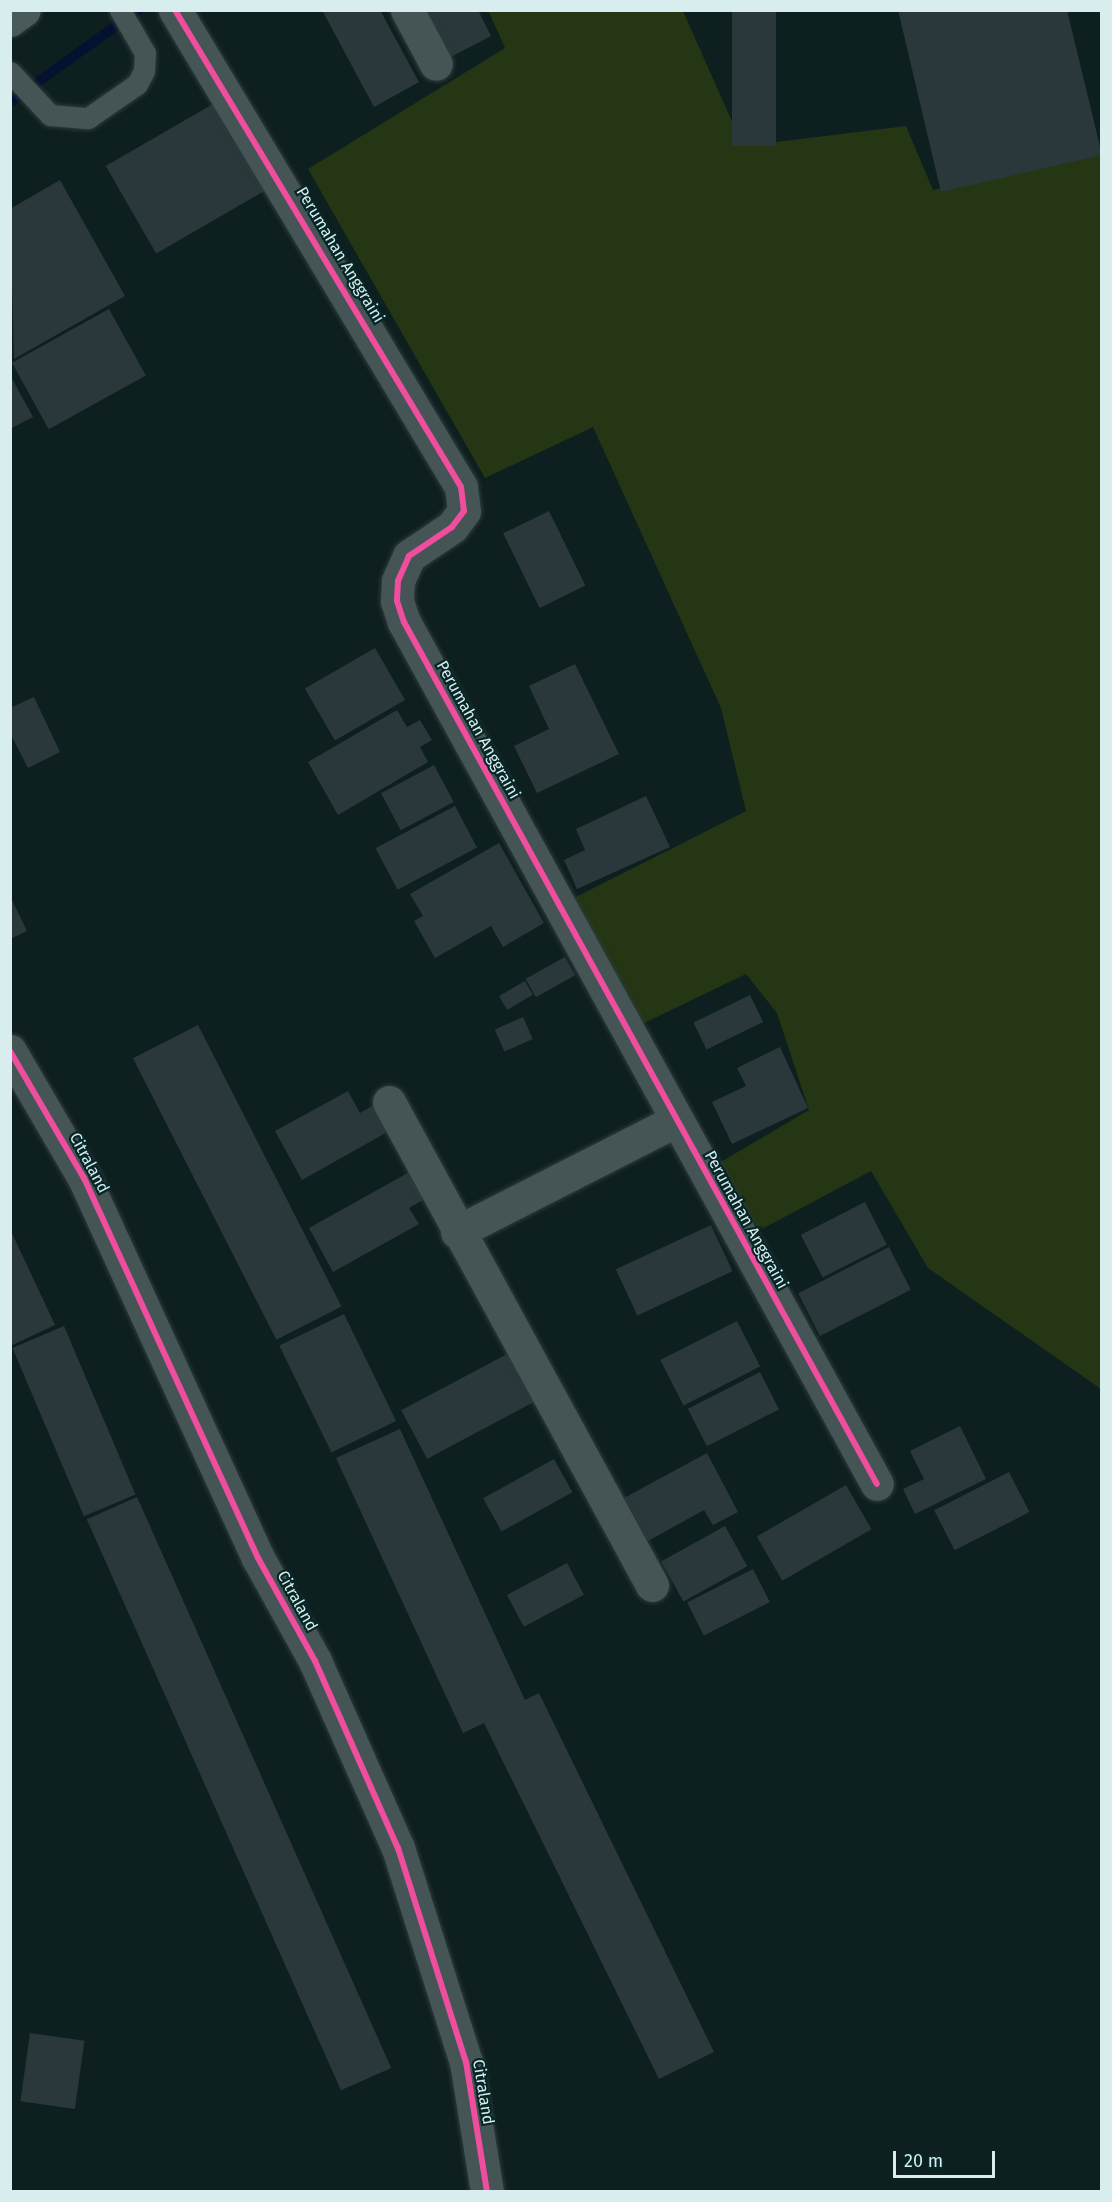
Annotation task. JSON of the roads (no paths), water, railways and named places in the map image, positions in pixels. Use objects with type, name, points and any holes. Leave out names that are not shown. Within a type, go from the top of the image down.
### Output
[{"type":"highway","points":[[10,20],[24,10]]},
{"type":"street","name":"Perumahan Anggraini","points":[[175,10],[461,487],[464,511],[453,527],[408,556],[398,581],[397,602],[404,622],[675,1121],[877,1484]]},
{"type":"street","points":[[407,10],[436,64]]},
{"type":"street","name":"Citraland","points":[[10,1051],[84,1178],[258,1558],[315,1661],[398,1848],[466,2062],[487,2192]]},
{"type":"street","points":[[389,1102],[457,1232],[652,1585]]},
{"type":"street","points":[[457,1232],[675,1121]]},
{"type":"lane","points":[[10,72],[50,115],[88,118],[137,84],[144,71],[145,53],[120,10]]},
{"type":"waterway","points":[[10,102],[138,10]]}]
